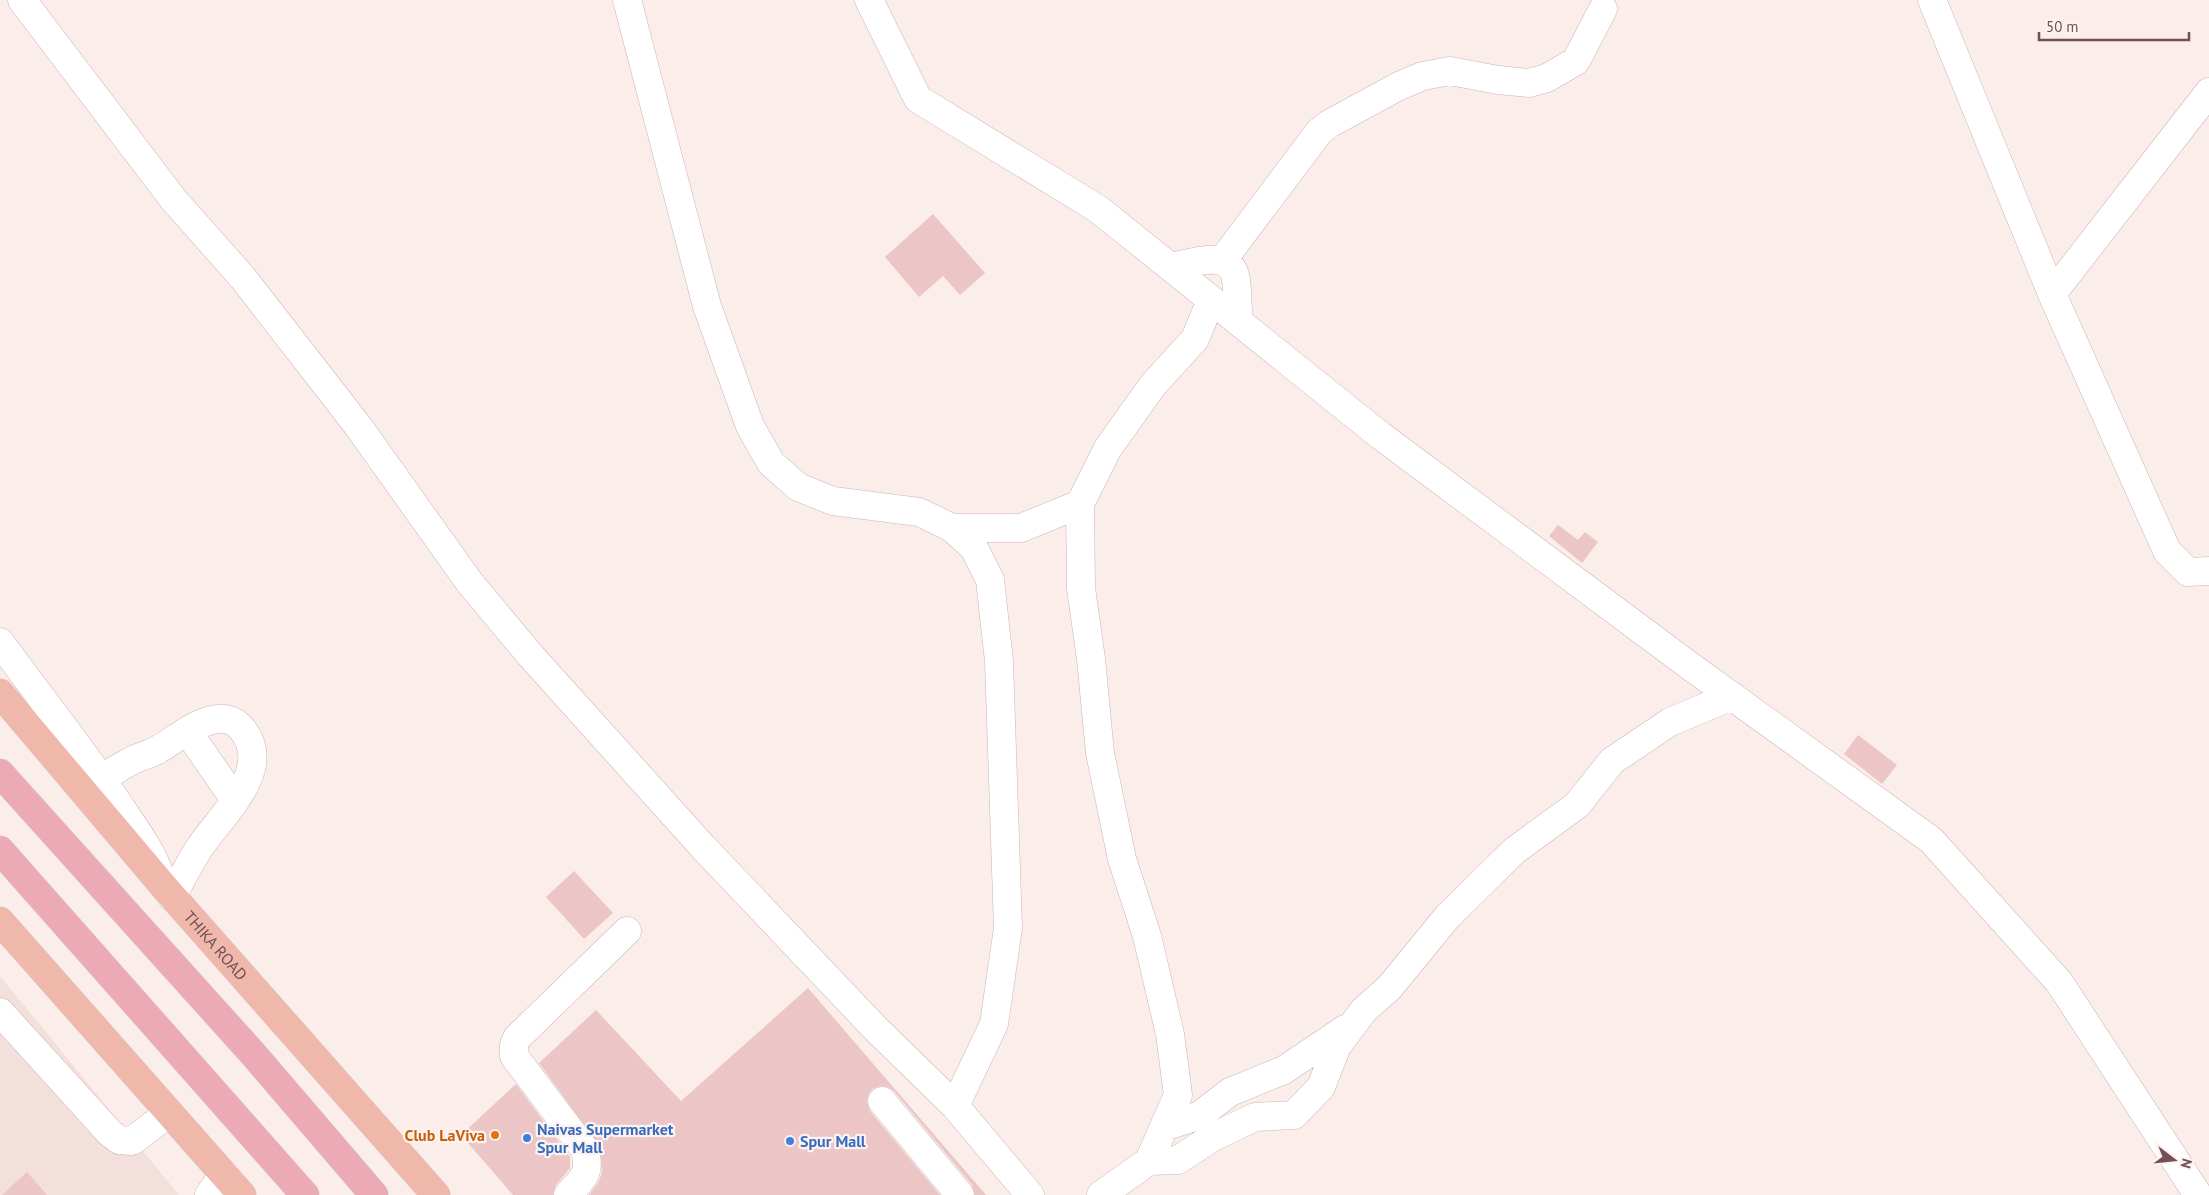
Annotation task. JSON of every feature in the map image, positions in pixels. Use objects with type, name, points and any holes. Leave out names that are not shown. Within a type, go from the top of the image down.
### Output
[{"type":"highway","points":[[0,774],[254,1055],[374,1195]]},
{"type":"highway","points":[[0,850],[305,1195]]},
{"type":"main road","name":"THIKA ROAD","points":[[0,693],[168,892],[436,1195]]},
{"type":"main road","points":[[0,921],[169,1113],[216,1185],[242,1195]]},
{"type":"street","points":[[22,0],[173,199],[243,278],[358,426],[470,583],[525,649],[703,848],[875,1028],[955,1106],[1030,1195]]},
{"type":"street","points":[[627,0],[708,306],[750,426],[771,463],[798,487],[833,500],[919,512],[952,528],[974,548],[990,580],[999,660],[1008,928],[994,1024],[955,1106]]},
{"type":"street","points":[[869,0],[918,99],[1098,209],[1381,436],[1732,696],[1931,840],[2059,982],[2198,1195]]},
{"type":"street","points":[[1932,0],[2052,294],[2167,551],[2188,572],[2209,571]]},
{"type":"street","points":[[1222,261],[1318,132],[1329,124],[1400,86],[1423,76],[1450,71],[1498,80],[1529,83],[1547,78],[1576,61],[1603,9]]},
{"type":"street","points":[[2052,294],[2209,92]]},
{"type":"street","points":[[1171,267],[1206,260],[1227,262],[1233,268],[1236,278],[1239,322]]},
{"type":"street","points":[[1101,1195],[1149,1161],[1178,1095],[1170,1034],[1147,936],[1122,858],[1100,753],[1091,660],[1081,588],[1080,504],[1108,448],[1153,385],[1195,339],[1211,300]]},
{"type":"street","points":[[952,528],[1021,528],[1080,504]]},
{"type":"street","points":[[0,642],[101,778],[145,843],[156,862],[168,892]]},
{"type":"street","points":[[1149,1161],[1178,1160],[1213,1137],[1255,1117],[1294,1115],[1322,1086],[1337,1046],[1364,1010],[1389,988],[1448,916],[1514,851],[1578,805],[1612,761],[1670,722],[1732,696]]},
{"type":"street","points":[[101,778],[132,760],[156,751],[210,720],[224,718],[235,722],[246,735],[253,751],[253,765],[248,780],[168,892]]},
{"type":"street","points":[[188,732],[235,800]]},
{"type":"street","points":[[568,1195],[586,1174],[588,1166],[585,1150],[514,1056],[514,1045],[517,1038],[627,931]]},
{"type":"street","points":[[0,1012],[110,1133],[119,1140],[132,1141],[169,1113]]},
{"type":"street","points":[[1164,1127],[1200,1115],[1230,1092],[1284,1070],[1353,1024]]},
{"type":"street","points":[[882,1101],[960,1195]]},
{"type":"shaded area","points":[[0,976],[179,1195],[0,1195]]},
{"type":"building","points":[[933,214],[985,273],[960,295],[943,276],[919,297],[885,257]]},
{"type":"building","points":[[1558,525],[1578,540],[1585,532],[1598,542],[1582,563],[1549,536]]},
{"type":"building","points":[[1858,735],[1897,765],[1882,784],[1844,754]]},
{"type":"building","points":[[574,871],[613,913],[584,939],[546,897]]},
{"type":"building","name":"Spur Mall","points":[[808,988],[986,1195],[975,1195],[972,1185],[894,1091],[888,1087],[880,1086],[872,1089],[868,1095],[867,1103],[870,1111],[940,1195],[589,1195],[598,1183],[602,1173],[600,1147],[539,1063],[596,1010],[681,1101]]},
{"type":"building","points":[[516,1084],[570,1157],[570,1168],[556,1185],[553,1195],[513,1195],[461,1135]]},
{"type":"building","points":[[27,1172],[47,1195],[2,1195]]},
{"type":"place","name":"Club LaViva","points":[[495,1135]]},
{"type":"place","name":"Naivas Supermarket Spur Mall","points":[[527,1138]]},
{"type":"place","name":"Spur Mall","points":[[790,1141]]}]
